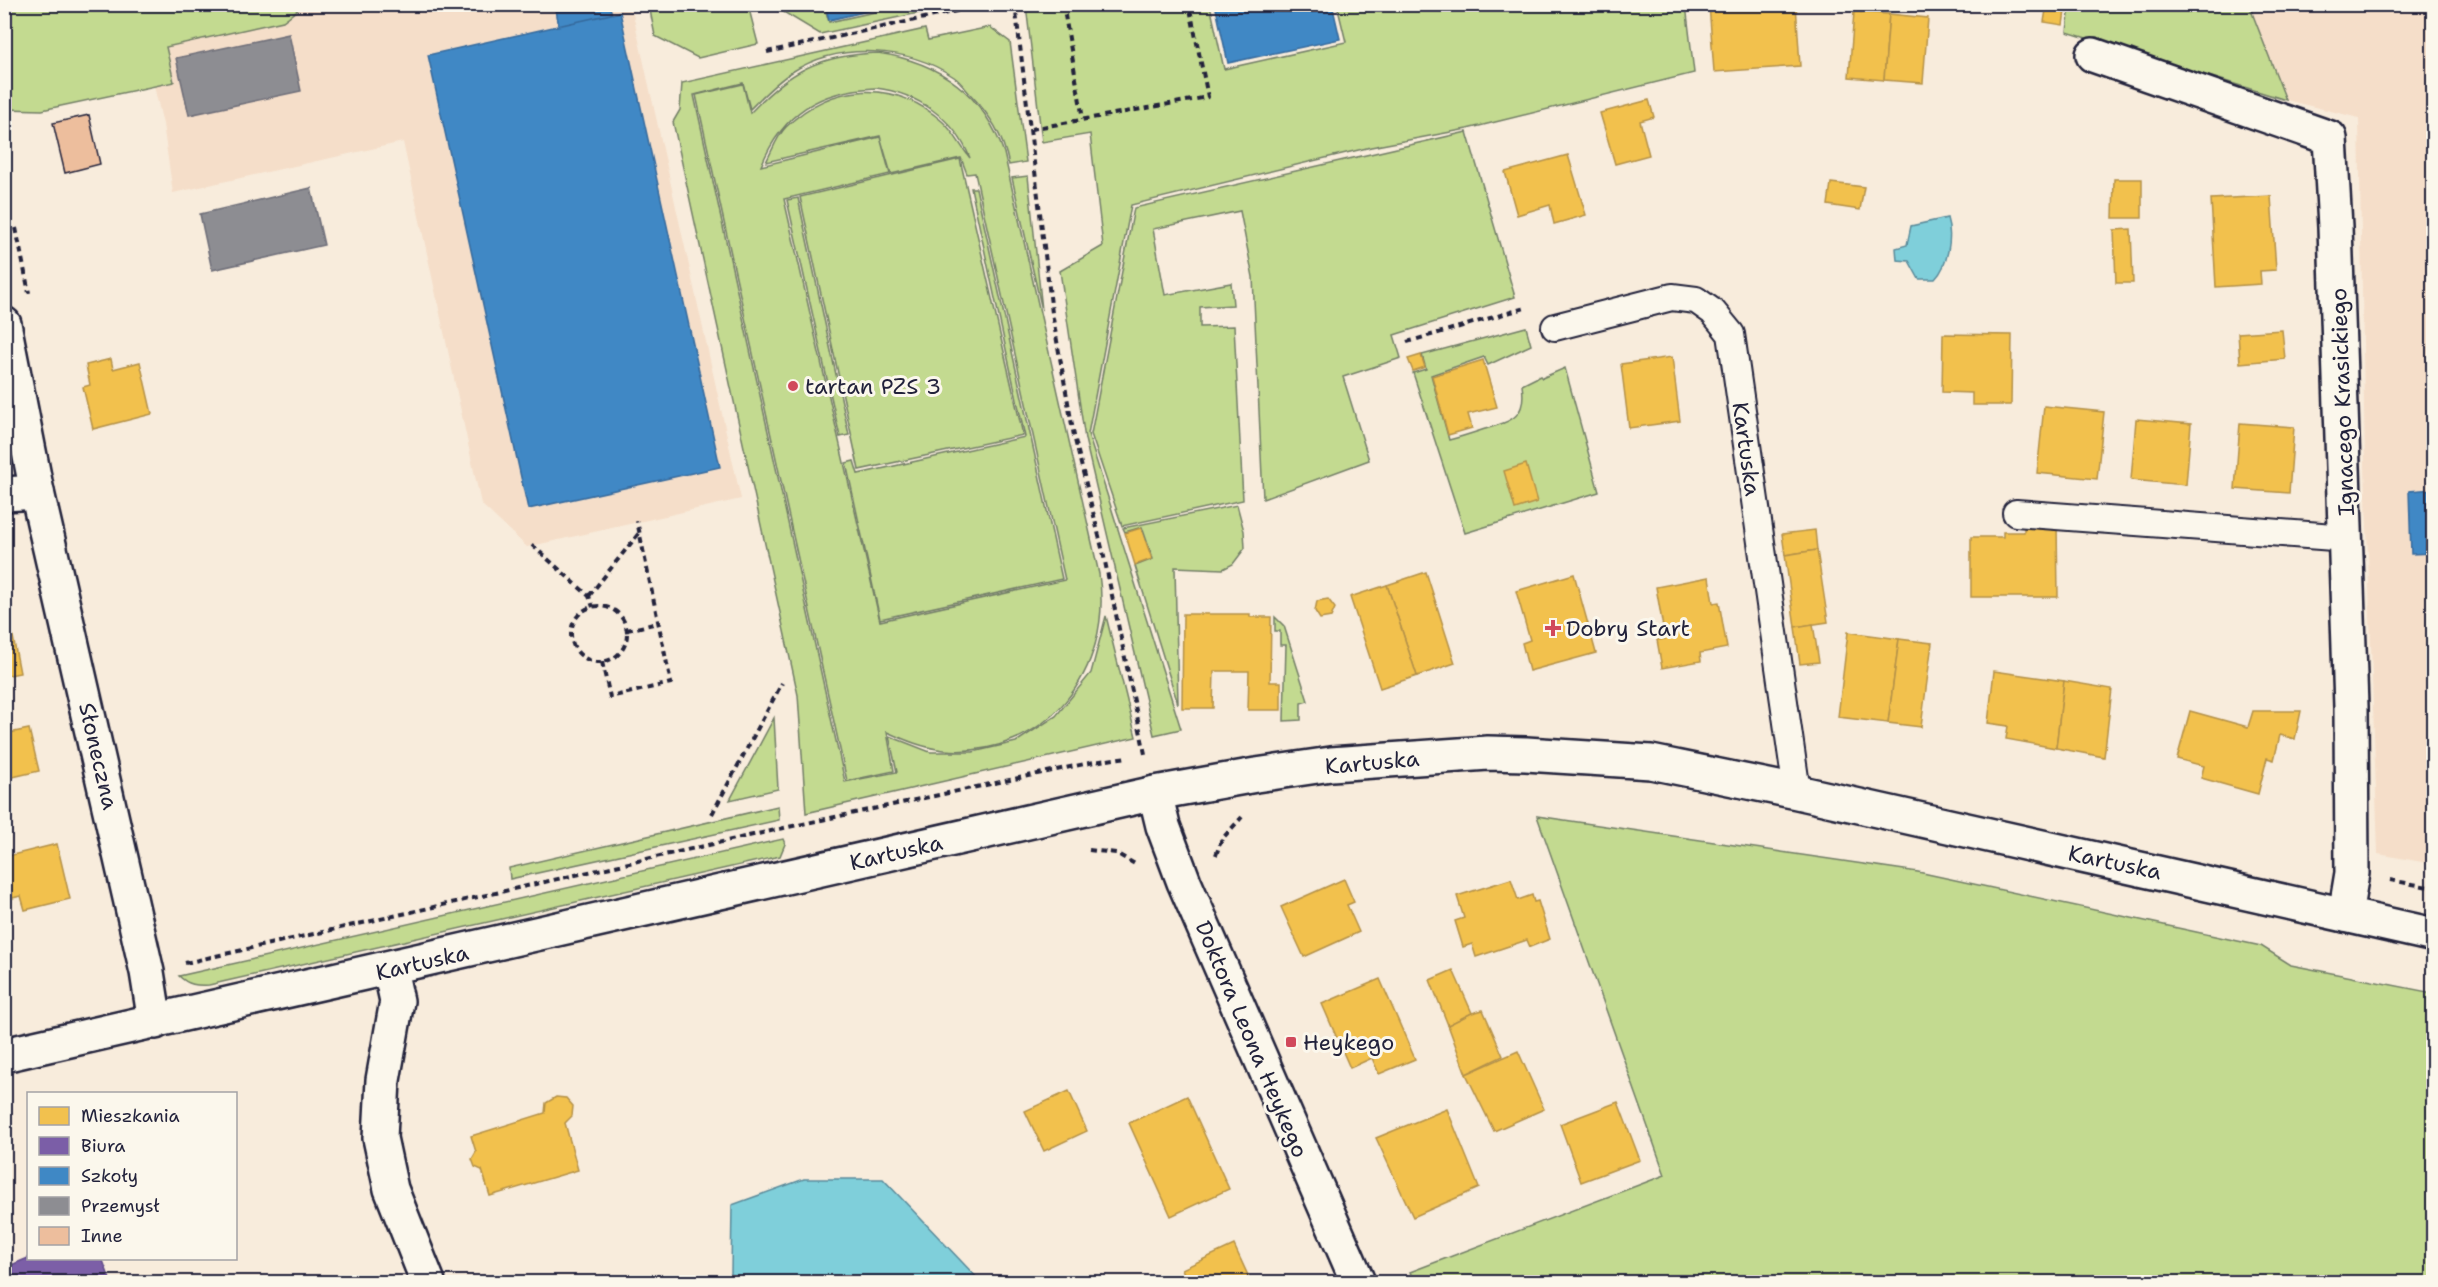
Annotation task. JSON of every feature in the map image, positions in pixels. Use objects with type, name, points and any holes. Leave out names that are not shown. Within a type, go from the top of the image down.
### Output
[{"type":"street","name":"Ignacego Krasickiego","points":[[2094,55],[2330,138],[2336,227],[2347,538],[2352,873],[2345,915]]},
{"type":"street","name":"Słoneczna","points":[[4,324],[38,492],[147,972],[154,1022]]},
{"type":"street","points":[[4,494],[38,492]]},
{"type":"street","name":"Kartuska","points":[[4,1055],[390,969],[1155,793],[1256,774],[1331,764],[1488,753],[1651,762],[1797,792],[2433,935]]},
{"type":"street","name":"Doktora Leona Heykego","points":[[1155,793],[1163,826],[1184,882],[1358,1282]]},
{"type":"street","points":[[390,969],[397,1001],[383,1080],[380,1138],[391,1188],[428,1282]]},
{"type":"lane","name":"Kartuska","points":[[1555,327],[1671,297],[1696,300],[1713,312],[1731,334],[1797,792]]},
{"type":"lane","points":[[2016,513],[2347,538]]},
{"type":"path","points":[[767,52],[989,4]]},
{"type":"path","points":[[1015,4],[1052,313],[1074,436],[1103,552],[1145,754]]},
{"type":"path","points":[[1063,4],[1083,119]]},
{"type":"path","points":[[1031,129],[1208,97],[1189,4]]},
{"type":"path","points":[[1407,342],[1534,306],[1555,327]]},
{"type":"path","points":[[602,662],[610,697],[670,683],[637,521]]},
{"type":"path","points":[[589,596],[639,533]]},
{"type":"path","points":[[532,545],[589,596],[593,607]]},
{"type":"path","points":[[593,607],[608,608],[617,612],[627,630],[627,640],[616,657],[602,662],[584,658],[571,639],[572,626],[577,616],[593,607]]},
{"type":"path","points":[[627,630],[658,623]]},
{"type":"path","points":[[712,814],[782,683]]},
{"type":"path","points":[[147,972],[793,826],[1094,762],[1157,752]]},
{"type":"path","points":[[1083,851],[1116,853],[1137,866]]},
{"type":"path","points":[[2352,873],[2433,888]]},
{"type":"shaded area","points":[[304,5],[631,5],[741,499],[527,547],[481,504],[403,142],[173,193],[163,124],[154,86],[174,81],[166,47],[282,21]]},
{"type":"shaded area","points":[[2249,5],[2433,5],[2433,864],[2378,854],[2365,465],[2359,118],[2286,100]]},
{"type":"green space","points":[[5,4],[304,5],[283,21],[166,47],[174,82],[42,110],[5,109]]},
{"type":"green space","points":[[649,5],[748,5],[758,44],[698,58],[655,36]]},
{"type":"green space","points":[[772,5],[824,5],[829,22],[906,5],[956,5],[820,34]]},
{"type":"green space","points":[[1026,5],[1210,5],[1224,69],[1346,42],[1337,5],[1686,5],[1694,73],[1467,129],[1371,147],[1131,205],[1088,434],[1181,729],[1154,735],[1085,439],[1060,271],[1103,246],[1090,134],[1042,142]]},
{"type":"green space","points":[[2070,5],[2249,5],[2286,100],[2067,32]]},
{"type":"green space","points":[[990,27],[1010,42],[1026,162],[1009,165],[995,126],[956,79],[936,67],[895,54],[852,52],[811,62],[781,80],[750,109],[743,83],[694,95],[845,782],[897,772],[889,736],[930,752],[973,752],[1016,742],[1056,716],[1091,673],[1106,616],[1136,737],[806,813],[798,695],[673,122],[680,110],[682,83],[925,29],[928,40]]},
{"type":"green space","name":"tartan PZS 3","points":[[878,53],[900,57],[940,73],[971,97],[995,132],[1004,153],[1099,574],[1101,609],[1095,643],[1083,674],[1065,701],[1042,724],[1013,740],[981,749],[937,749],[887,732],[894,771],[847,781],[696,95],[743,84],[750,113],[778,86],[806,68],[839,57]],"holes":[[[876,88],[920,102],[933,110],[955,131],[970,158],[947,126],[924,108],[905,98],[884,93],[864,92],[843,94],[823,101],[804,112],[786,127],[777,139],[766,162],[880,136],[891,174],[961,158],[967,174],[975,173],[1065,580],[880,621],[784,199],[890,174],[880,137],[761,166],[780,132],[805,108],[820,100],[856,90]]]},
{"type":"green space","points":[[1467,132],[1515,297],[1394,335],[1401,358],[1343,377],[1369,460],[1263,499],[1253,277],[1240,211],[1153,229],[1165,295],[1231,283],[1233,305],[1200,307],[1200,327],[1234,326],[1243,500],[1122,526],[1091,434],[1134,208]]},
{"type":"green space","points":[[960,159],[1023,435],[859,470],[800,197]]},
{"type":"green space","points":[[1028,176],[1042,310],[1012,178]]},
{"type":"green space","points":[[971,188],[976,188],[1062,579],[880,619],[846,463],[854,461],[858,474],[1025,437]]},
{"type":"green space","points":[[798,198],[849,435],[840,437],[787,200]]},
{"type":"green space","points":[[1526,327],[1531,345],[1488,365],[1484,357],[1431,375],[1449,440],[1510,420],[1520,411],[1523,396],[1522,385],[1565,368],[1599,492],[1465,533],[1413,373],[1426,369],[1422,355]]},
{"type":"green space","points":[[1237,505],[1244,531],[1245,548],[1233,564],[1223,569],[1175,567],[1178,704],[1135,566],[1153,559],[1142,527],[1125,532],[1123,528]]},
{"type":"green space","points":[[1275,617],[1284,626],[1308,701],[1301,703],[1301,720],[1284,721],[1286,645],[1280,645],[1280,631],[1275,631]]},
{"type":"green space","points":[[774,718],[778,789],[730,800]]},
{"type":"green space","points":[[778,806],[779,820],[510,879],[509,868]]},
{"type":"green space","points":[[1537,816],[1918,872],[2261,946],[2291,965],[2433,993],[2433,1282],[1414,1282],[1410,1272],[1665,1175]]},
{"type":"green space","points":[[783,839],[785,844],[780,856],[209,985],[193,984],[179,976]]},
{"type":"water","points":[[1947,218],[1949,242],[1943,267],[1935,279],[1919,279],[1909,261],[1897,260],[1896,248],[1907,245],[1911,226]]},
{"type":"water","points":[[804,1179],[883,1179],[981,1282],[736,1282],[731,1274],[732,1205]]},
{"type":"building: Mieszkania","points":[[1709,4],[1796,4],[1800,66],[1714,72]]},
{"type":"building: Mieszkania","points":[[2047,4],[2066,4],[2063,25],[2044,22]]},
{"type":"building: Mieszkania","points":[[1854,12],[1889,14],[1884,80],[1849,77]]},
{"type":"building: Mieszkania","points":[[1889,14],[1928,18],[1923,83],[1884,80]]},
{"type":"building: Mieszkania","points":[[1649,100],[1654,117],[1640,121],[1649,155],[1615,164],[1600,113]]},
{"type":"building: Mieszkania","points":[[1568,155],[1586,215],[1554,224],[1550,205],[1517,215],[1505,172]]},
{"type":"building: Mieszkania","points":[[2114,179],[2142,179],[2142,218],[2113,218]]},
{"type":"building: Mieszkania","points":[[1831,183],[1864,187],[1860,210],[1828,205]]},
{"type":"building: Mieszkania","points":[[2271,196],[2276,270],[2260,271],[2261,284],[2216,287],[2211,199]]},
{"type":"building: Mieszkania","points":[[2131,229],[2133,283],[2116,283],[2114,230]]},
{"type":"building: Mieszkania","points":[[2282,330],[2285,359],[2240,363],[2238,333]]},
{"type":"building: Mieszkania","points":[[1943,334],[2012,335],[2011,405],[1972,405],[1972,393],[1942,392]]},
{"type":"building: Mieszkania","points":[[1421,355],[1425,367],[1413,371],[1408,359]]},
{"type":"building: Mieszkania","points":[[1672,357],[1680,421],[1629,428],[1621,364]]},
{"type":"building: Mieszkania","points":[[111,359],[113,369],[140,362],[152,414],[93,429],[83,387],[90,385],[86,365]]},
{"type":"building: Mieszkania","points":[[1483,360],[1497,407],[1468,414],[1472,428],[1448,435],[1432,376]]},
{"type":"building: Mieszkania","points":[[2044,406],[2104,412],[2097,479],[2037,473]]},
{"type":"building: Mieszkania","points":[[2136,419],[2191,424],[2186,485],[2131,480]]},
{"type":"building: Mieszkania","points":[[2240,423],[2294,427],[2289,493],[2235,489]]},
{"type":"building: Mieszkania","points":[[1526,464],[1537,502],[1515,509],[1504,471]]},
{"type":"building: Mieszkania","points":[[2024,525],[2057,525],[2058,597],[1971,597],[1971,537],[2003,537],[2003,532],[2024,532]]},
{"type":"building: Mieszkania","points":[[1141,528],[1152,559],[1135,565],[1125,533]]},
{"type":"building: Mieszkania","points":[[1815,530],[1817,550],[1785,555],[1782,534]]},
{"type":"building: Mieszkania","points":[[1817,550],[1828,622],[1795,627],[1785,555]]},
{"type":"building: Mieszkania","points":[[1426,572],[1455,663],[1417,676],[1387,585]]},
{"type":"building: Mieszkania","points":[[1574,574],[1596,653],[1529,671],[1522,643],[1530,640],[1516,591]]},
{"type":"building: Mieszkania","points":[[1709,577],[1713,603],[1719,602],[1727,648],[1700,653],[1701,661],[1662,668],[1657,640],[1665,639],[1656,587]]},
{"type":"building: Mieszkania","points":[[1387,585],[1417,676],[1380,688],[1350,597]]},
{"type":"building: Mieszkania","points":[[1328,599],[1335,608],[1331,617],[1320,619],[1315,611],[1317,601]]},
{"type":"building: Mieszkania","points":[[1183,614],[1250,614],[1250,617],[1271,617],[1270,682],[1281,682],[1281,710],[1248,710],[1249,671],[1214,671],[1213,708],[1182,708]]},
{"type":"building: Mieszkania","points":[[9,616],[20,673],[4,676],[4,617]]},
{"type":"building: Mieszkania","points":[[1813,624],[1819,662],[1800,664],[1795,627]]},
{"type":"building: Mieszkania","points":[[1848,632],[1899,639],[1888,723],[1838,717]]},
{"type":"building: Mieszkania","points":[[1899,639],[1932,643],[1921,727],[1888,723]]},
{"type":"building: Mieszkania","points":[[1994,671],[2064,681],[2056,748],[2006,739],[2008,726],[1988,723]]},
{"type":"building: Mieszkania","points":[[2064,681],[2112,689],[2104,757],[2056,748]]},
{"type":"building: Mieszkania","points":[[2190,711],[2248,727],[2253,711],[2301,711],[2295,739],[2280,735],[2274,760],[2267,758],[2258,794],[2201,778],[2204,766],[2177,759]]},
{"type":"building: Mieszkania","points":[[29,729],[39,771],[4,779],[4,734]]},
{"type":"building: Mieszkania","points":[[57,844],[70,899],[25,910],[21,896],[4,900],[4,857]]},
{"type":"building: Mieszkania","points":[[1344,879],[1354,902],[1347,905],[1359,932],[1304,957],[1281,907]]},
{"type":"building: Mieszkania","points":[[1511,879],[1518,900],[1532,895],[1534,902],[1538,901],[1550,939],[1530,947],[1527,940],[1476,957],[1472,944],[1463,947],[1455,921],[1464,918],[1457,896]]},
{"type":"building: Mieszkania","points":[[1453,970],[1472,1013],[1448,1025],[1430,980]]},
{"type":"building: Mieszkania","points":[[1380,979],[1415,1059],[1379,1074],[1372,1058],[1350,1068],[1322,1004]]},
{"type":"building: Mieszkania","points":[[1483,1010],[1503,1056],[1466,1074],[1448,1025]]},
{"type":"building: Mieszkania","points":[[1518,1051],[1544,1109],[1494,1131],[1466,1074]]},
{"type":"building: Mieszkania","points":[[1069,1091],[1087,1131],[1044,1151],[1025,1111]]},
{"type":"building: Mieszkania","points":[[1187,1096],[1229,1189],[1171,1216],[1129,1123]]},
{"type":"building: Mieszkania","points":[[556,1097],[566,1098],[573,1106],[572,1116],[565,1123],[578,1170],[490,1196],[482,1170],[475,1167],[472,1159],[476,1152],[471,1136],[545,1113],[546,1103]]},
{"type":"building: Mieszkania","points":[[1618,1102],[1640,1160],[1581,1182],[1560,1124]]},
{"type":"building: Mieszkania","points":[[1447,1109],[1479,1188],[1413,1217],[1376,1138]]},
{"type":"building: Mieszkania","points":[[1234,1245],[1251,1282],[1188,1282],[1182,1269]]},
{"type":"building: Biura","points":[[27,1258],[103,1260],[111,1282],[4,1282],[4,1268]]},
{"type":"building: Szkoły","points":[[555,4],[609,4],[612,14],[559,27]]},
{"type":"building: Szkoły","points":[[825,4],[898,4],[829,20]]},
{"type":"building: Szkoły","points":[[1215,4],[1332,4],[1340,39],[1228,63]]},
{"type":"building: Szkoły","points":[[620,12],[720,467],[528,509],[428,55]]},
{"type":"building: Szkoły","points":[[2434,489],[2434,553],[2411,554],[2409,491]]},
{"type":"building: Przemysł","points":[[289,34],[301,91],[189,115],[176,58]]},
{"type":"building: Przemysł","points":[[311,188],[324,245],[212,270],[200,214]]},
{"type":"building: Inne","points":[[89,115],[100,164],[65,173],[53,123]]},
{"type":"place","name":"tartan PZS 3","points":[[793,386]]},
{"type":"place","name":"Dobry Start","points":[[1553,628]]},
{"type":"place","name":"Heykego","points":[[1291,1042]]}]
